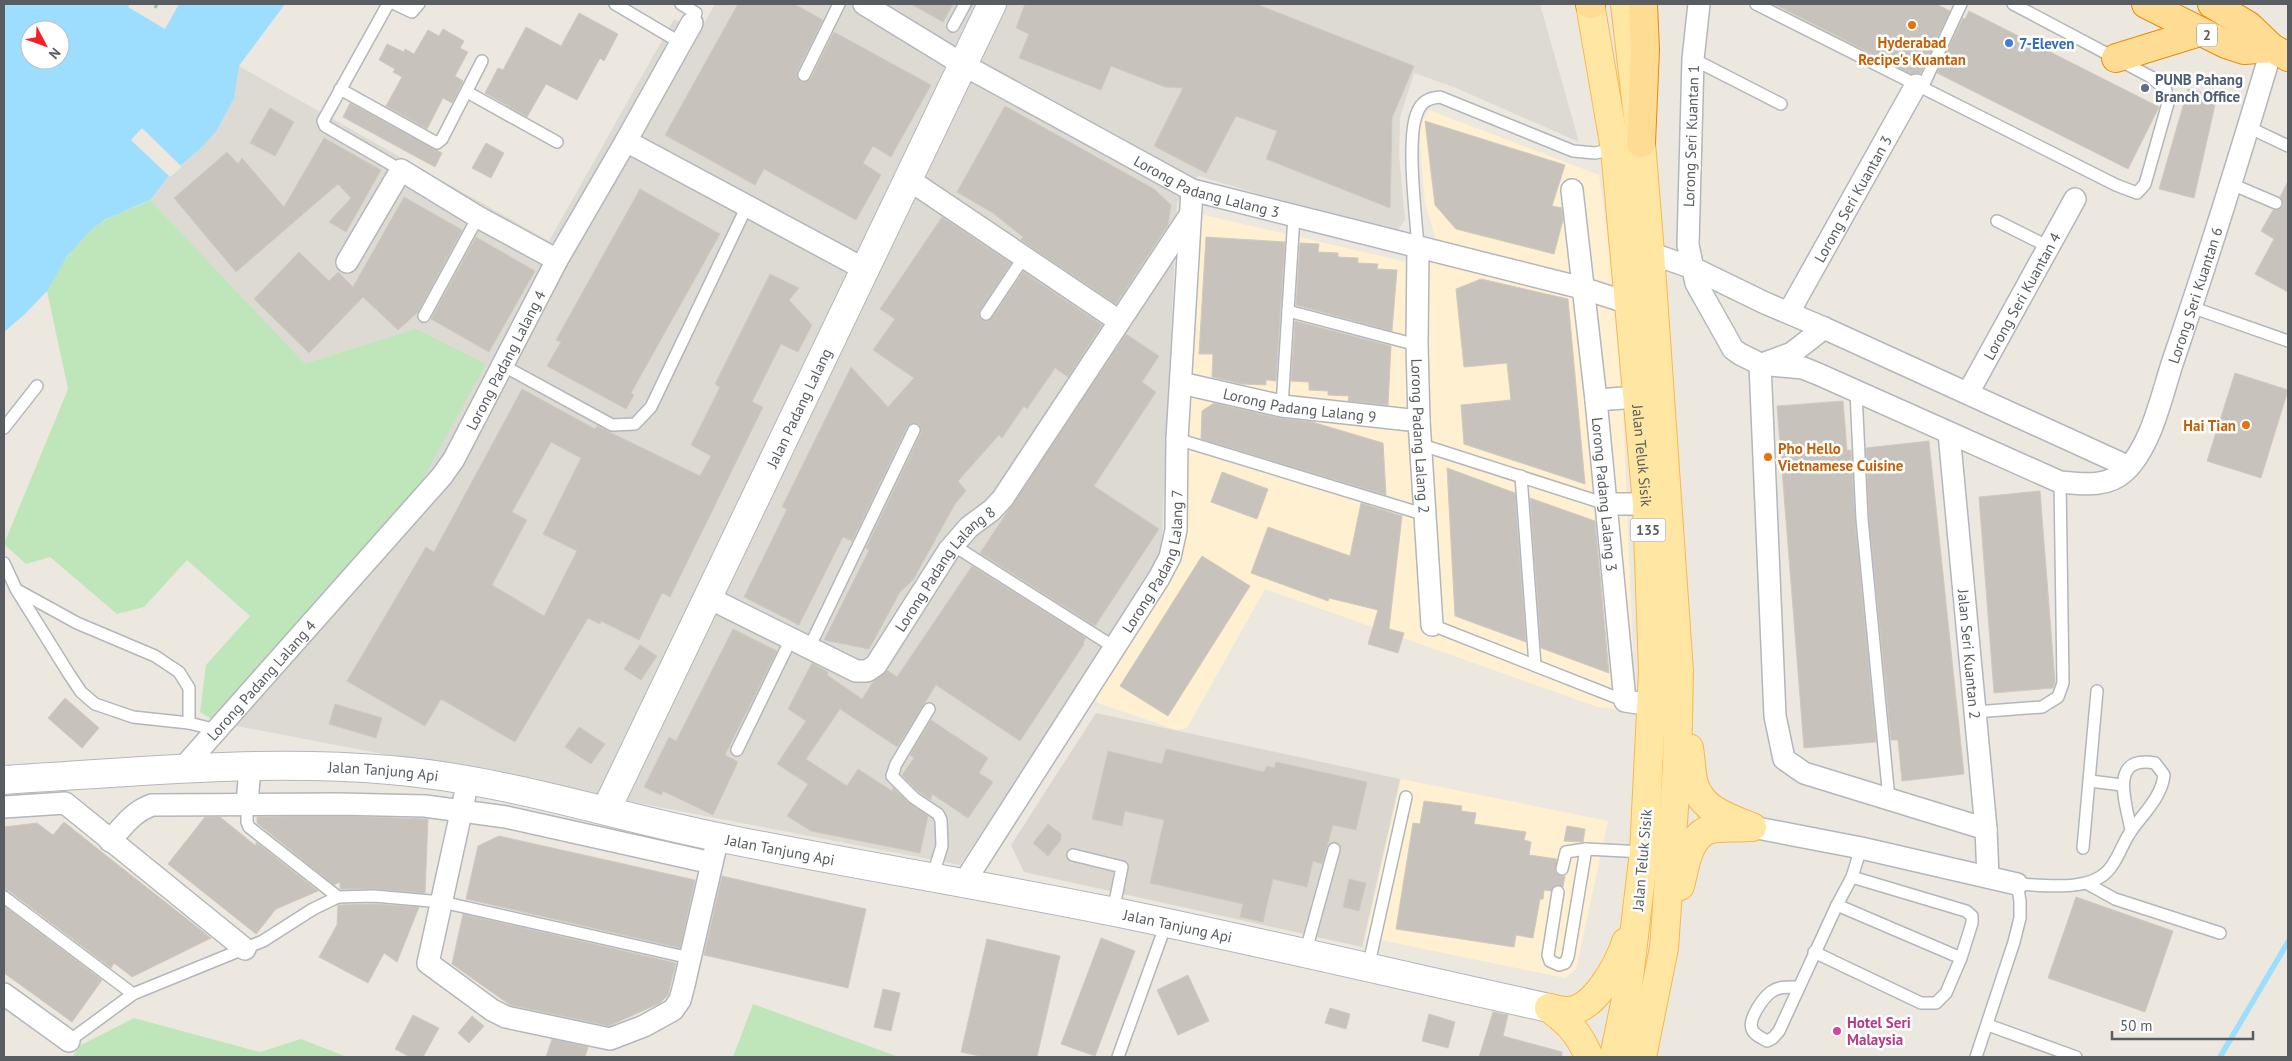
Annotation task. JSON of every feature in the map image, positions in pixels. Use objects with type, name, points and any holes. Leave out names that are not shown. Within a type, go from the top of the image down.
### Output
[{"type":"highway","points":[[1628,146],[1645,50],[1643,4]]},
{"type":"highway","name":"2","points":[[2146,4],[2200,32],[2244,50],[2280,53]]},
{"type":"highway","name":"2","points":[[2212,4],[2250,26],[2280,53]]},
{"type":"highway","points":[[2116,58],[2200,32]]},
{"type":"main road","name":"Jalan Teluk Sisik","points":[[1590,4],[1628,146],[1650,254],[1679,672],[1676,766],[1664,948],[1642,1057]]},
{"type":"main road","name":"Jalan Teluk Sisik","points":[[1614,1057],[1627,994],[1644,852],[1638,703],[1653,672],[1646,504],[1629,303],[1625,4]]},
{"type":"main road","points":[[1679,672],[1694,784],[1700,796],[1711,809],[1752,827]]},
{"type":"main road","points":[[1664,948],[1688,853],[1699,836],[1711,829],[1752,827]]},
{"type":"main road","points":[[1549,1008],[1570,1011],[1589,1002],[1606,983],[1621,958],[1640,891]]},
{"type":"main road","points":[[1549,1008],[1571,1024],[1583,1043],[1588,1057]]},
{"type":"street","name":"Lorong Padang Lalang 3","points":[[864,4],[962,64],[1192,190],[1582,288],[1629,303]]},
{"type":"street","name":"Jalan Padang Lalang","points":[[606,810],[992,4]]},
{"type":"street","name":"Lorong Seri Kuantan 1","points":[[1699,4],[1693,58],[1688,244],[1696,283],[1733,349],[1760,364]]},
{"type":"street","name":"Lorong Padang Lalang 4","points":[[182,769],[442,476],[454,458],[557,260],[692,23]]},
{"type":"street","name":"Lorong Seri Kuantan 6","points":[[2060,482],[2092,484],[2108,481],[2129,467],[2146,441],[2248,127],[2280,53]]},
{"type":"street","name":"Lorong Seri Kuantan 3","points":[[1789,312],[1919,86]]},
{"type":"street","points":[[626,141],[866,270]]},
{"type":"street","points":[[347,262],[401,170],[478,217],[557,260]]},
{"type":"street","points":[[908,179],[1119,320]]},
{"type":"street","name":"Lorong Padang Lalang 7","points":[[963,884],[1159,578],[1170,557],[1176,530],[1178,439],[1192,190]]},
{"type":"street","name":"Lorong Padang Lalang 3","points":[[1572,190],[1606,504],[1638,703]]},
{"type":"street","name":"Lorong Seri Kuantan 4","points":[[1968,393],[2075,199]]},
{"type":"street","name":"Lorong Padang Lalang 8","points":[[709,598],[856,671],[867,671],[876,665],[954,545],[969,527],[992,510],[1003,498],[1119,320],[1191,214]]},
{"type":"street","name":"Lorong Padang Lalang 2","points":[[1418,247],[1417,345],[1419,421],[1432,624]]},
{"type":"street","points":[[1650,254],[1693,268],[1764,303],[1789,312],[2129,467]]},
{"type":"street","points":[[1760,364],[1792,353],[1824,328]]},
{"type":"street","points":[[1760,364],[1803,368],[2060,482]]},
{"type":"street","points":[[1760,364],[1775,716],[1784,759],[1804,773],[1986,829]]},
{"type":"street","name":"Lorong Padang Lalang 9","points":[[1181,383],[1282,406],[1419,421]]},
{"type":"street","points":[[1596,400],[1638,397]]},
{"type":"street","name":"Jalan Seri Kuantan 2","points":[[1949,433],[1986,829],[1988,877]]},
{"type":"street","points":[[1606,504],[1646,504]]},
{"type":"street","points":[[247,804],[250,767]]},
{"type":"street","name":"Jalan Tanjung Api","points":[[4,780],[182,769],[250,767],[393,770],[468,780],[606,810],[715,850],[932,878],[1113,912],[1549,1008]]},
{"type":"street","points":[[110,841],[142,808],[152,805],[425,806],[462,810],[715,850],[680,1000],[673,1010],[644,1026],[610,1039],[506,1017],[492,1010],[428,963],[442,902],[462,810],[468,780]]},
{"type":"street","points":[[4,807],[65,804],[245,949]]},
{"type":"street","points":[[1752,827],[1861,848],[2017,884]]},
{"type":"street","points":[[4,994],[69,1041]]},
{"type":"lane","points":[[388,4],[323,121],[324,126],[401,170]]},
{"type":"lane","points":[[395,4],[412,12],[419,4]]},
{"type":"lane","points":[[615,4],[681,43]]},
{"type":"lane","points":[[681,4],[696,13],[692,23]]},
{"type":"lane","points":[[804,75],[839,4]]},
{"type":"lane","points":[[953,26],[965,4]]},
{"type":"lane","points":[[1756,4],[2137,193],[2145,184],[2168,103],[2166,90],[2151,77],[2013,4]]},
{"type":"lane","points":[[1919,86],[1961,4]]},
{"type":"lane","points":[[1693,58],[1781,104]]},
{"type":"lane","points":[[340,89],[432,142],[437,143],[442,140],[482,61]]},
{"type":"lane","points":[[467,92],[557,142]]},
{"type":"lane","points":[[1418,247],[1412,139],[1416,114],[1422,104],[1430,98],[1440,97],[1573,151],[1595,153],[1628,146]]},
{"type":"lane","points":[[2248,127],[2288,146]]},
{"type":"lane","points":[[2229,183],[2276,203]]},
{"type":"lane","points":[[502,366],[612,425],[634,424],[651,407],[747,206]]},
{"type":"lane","points":[[1282,406],[1294,216]]},
{"type":"lane","points":[[424,316],[478,217]]},
{"type":"lane","points":[[1997,221],[2049,247]]},
{"type":"lane","points":[[986,314],[1024,257]]},
{"type":"lane","points":[[2191,307],[2288,341]]},
{"type":"lane","points":[[1288,311],[1417,345]]},
{"type":"lane","points":[[4,428],[37,386]]},
{"type":"lane","points":[[1856,392],[1862,519],[1889,799]]},
{"type":"lane","points":[[737,750],[800,644],[914,430]]},
{"type":"lane","points":[[1178,439],[1426,515]]},
{"type":"lane","points":[[1422,445],[1606,504]]},
{"type":"lane","points":[[1521,476],[1535,665]]},
{"type":"lane","points":[[1975,712],[2042,708],[2058,697],[2063,683],[2060,482]]},
{"type":"lane","points":[[954,545],[1114,647]]},
{"type":"lane","points":[[4,563],[16,589],[82,692],[95,704],[133,717],[189,723],[217,730]]},
{"type":"lane","points":[[16,589],[77,623],[155,656],[179,672],[190,688],[189,723]]},
{"type":"lane","points":[[1432,624],[1638,703]]},
{"type":"lane","points":[[2083,848],[2097,691]]},
{"type":"lane","points":[[930,709],[896,764],[892,776],[914,798],[938,814],[941,820],[942,846],[932,878]]},
{"type":"lane","points":[[1976,1057],[1988,1025],[2020,918],[2017,884],[2088,884],[2100,878],[2111,868],[2131,830],[2162,788],[2164,775],[2155,763],[2144,761],[2131,766],[2124,777],[2122,785],[2131,830]]},
{"type":"lane","points":[[2090,781],[2122,785]]},
{"type":"lane","points":[[1368,968],[1406,797]]},
{"type":"lane","points":[[247,804],[246,822],[249,827],[338,897]]},
{"type":"lane","points":[[1798,987],[1784,987],[1771,991],[1762,1002],[1751,1023],[1752,1030],[1759,1037],[1767,1040],[1773,1038],[1779,1030],[1814,952],[1852,877],[1861,848]]},
{"type":"lane","points":[[1306,954],[1334,849]]},
{"type":"lane","points":[[1562,869],[1566,852],[1586,849],[1644,852]]},
{"type":"lane","points":[[1558,892],[1548,955],[1550,962],[1559,965],[1565,963],[1568,957],[1586,849]]},
{"type":"lane","points":[[1073,855],[1122,867],[1113,912]]},
{"type":"lane","points":[[1814,952],[1921,1003],[1936,1002],[1946,993],[1961,958],[1972,923],[1972,916],[1966,911],[1852,877]]},
{"type":"lane","points":[[2088,884],[2115,899],[2220,933]]},
{"type":"lane","points":[[69,1041],[133,994],[263,942],[313,909],[338,897],[374,896],[442,902],[690,958]]},
{"type":"lane","points":[[4,897],[133,994]]},
{"type":"lane","points":[[1837,905],[1961,958]]},
{"type":"lane","points":[[1118,1057],[1166,924]]},
{"type":"lane","points":[[1988,1025],[2076,1057]]},
{"type":"shaded area","points":[[715,4],[1540,4],[1579,142],[1456,88],[1414,73],[1400,118],[1399,155],[1405,220],[1398,230],[1387,232],[1198,176],[1177,202],[1161,557],[1066,706],[960,865],[211,721],[417,486],[150,200],[169,176],[203,146],[239,66],[549,241],[674,19],[699,32]]},
{"type":"shaded area","points":[[1429,110],[1599,175],[1620,330],[1634,686],[1628,703],[1616,709],[1598,707],[1265,589],[1187,728],[1177,730],[1098,703],[1092,696],[1183,558],[1200,214],[1423,266],[1435,236],[1425,204],[1419,127]]},
{"type":"shaded area","points":[[1096,713],[1400,779],[1362,947],[1024,872],[1011,845]]},
{"type":"shaded area","points":[[1401,779],[1608,821],[1576,969],[1565,978],[1366,937]]},
{"type":"green space","points":[[150,200],[305,364],[416,329],[486,364],[419,486],[213,720],[200,712],[206,665],[250,616],[187,560],[144,607],[117,614],[50,557],[26,564],[4,544],[68,389],[47,291],[58,270],[72,250],[97,225]]},
{"type":"green space","points":[[753,1004],[899,1057],[733,1057]]},
{"type":"green space","points":[[134,1018],[260,1052],[301,1039],[347,1057],[72,1057],[81,1045]]},
{"type":"water","points":[[4,4],[285,4],[239,66],[234,98],[217,130],[203,146],[169,176],[150,200],[106,219],[91,230],[67,256],[47,291],[4,332]]},
{"type":"pier","points":[[130,4],[179,4],[165,29],[128,7]]},
{"type":"pier","points":[[142,128],[182,167],[170,177],[131,140]]},
{"type":"building","points":[[738,4],[794,4],[823,20],[797,72],[798,79],[801,82],[808,81],[811,78],[834,32],[931,85],[891,157],[873,146],[863,163],[881,175],[856,220],[764,169],[755,185],[665,135]]},
{"type":"building","points":[[911,4],[953,4],[943,22]]},
{"type":"building","points":[[1025,4],[1256,4],[1414,66],[1392,118],[1390,208],[1266,159],[1277,131],[1236,116],[1206,173],[1154,146],[1183,88],[1165,87],[1111,66],[1101,90],[1019,58],[1029,34],[1016,28]]},
{"type":"building","points":[[1774,4],[1936,4],[1950,11],[1920,74],[1911,74]]},
{"type":"building","points":[[1969,11],[2159,107],[2128,169],[1937,73],[1963,18],[1965,19]]},
{"type":"building","points":[[579,13],[618,34],[604,61],[600,58],[577,100],[546,84],[527,117],[485,93],[498,68],[503,70],[526,27],[561,46]]},
{"type":"building","points":[[443,29],[464,41],[460,48],[468,52],[455,76],[463,81],[455,98],[452,103],[443,98],[427,129],[386,106],[402,77],[393,72],[395,69],[379,60],[387,44],[404,52],[405,49],[414,54],[428,30],[439,36]]},
{"type":"building","points":[[2188,89],[2217,96],[2194,198],[2159,189]]},
{"type":"building","points":[[350,103],[442,153],[435,167],[343,117]]},
{"type":"building","points":[[1005,106],[1154,189],[1171,205],[1168,225],[1116,304],[1021,240],[1023,237],[993,213],[957,192]]},
{"type":"building","points":[[270,108],[294,122],[275,156],[250,143]]},
{"type":"building","points":[[1425,121],[1565,165],[1552,206],[1562,208],[1563,220],[1554,254],[1456,229],[1435,205]]},
{"type":"building","points":[[324,138],[381,170],[346,232],[329,222],[351,198],[338,184],[236,272],[174,198],[227,152],[238,164],[242,158],[284,207]]},
{"type":"building","points":[[486,143],[504,153],[491,178],[472,168]]},
{"type":"building","points":[[2288,181],[2288,292],[2255,274],[2274,239],[2261,231],[2273,210],[2283,206],[2280,197]]},
{"type":"building","points":[[640,189],[720,234],[631,393],[634,395],[626,409],[547,366],[561,342],[556,340]]},
{"type":"building","points":[[404,197],[462,230],[418,312],[398,330],[363,297],[309,353],[254,299],[299,252],[329,281],[338,272],[353,287]]},
{"type":"building","points":[[942,217],[1011,263],[980,310],[979,317],[982,320],[989,321],[992,318],[1023,272],[1102,325],[1068,377],[1055,368],[1027,409],[1024,406],[1002,438],[999,435],[958,481],[966,491],[955,504],[913,580],[900,592],[869,649],[824,640],[869,550],[866,548],[921,433],[918,424],[913,423],[907,427],[852,541],[843,537],[799,625],[744,597],[787,509],[782,507],[851,367],[888,407],[914,378],[873,350],[895,319],[880,309]]},
{"type":"building","points":[[476,237],[535,271],[489,352],[431,319]]},
{"type":"building","points":[[1206,237],[1285,242],[1276,381],[1266,380],[1266,385],[1242,384],[1212,377],[1213,354],[1199,354]]},
{"type":"building","points":[[1300,243],[1319,244],[1318,252],[1338,253],[1338,257],[1358,258],[1358,263],[1378,264],[1377,269],[1397,270],[1392,331],[1296,305]]},
{"type":"building","points":[[770,274],[799,288],[789,300],[812,325],[798,352],[781,344],[752,402],[763,407],[670,597],[662,593],[639,640],[601,621],[600,624],[588,618],[515,742],[441,699],[425,726],[347,681],[426,547],[434,552],[522,389],[595,429],[597,426],[700,476],[711,456],[691,445],[720,387],[715,384]],"holes":[[[551,442],[581,458],[543,534],[577,551],[544,616],[492,585],[527,520],[512,512]]]},
{"type":"building","points":[[1481,279],[1568,299],[1585,484],[1464,444],[1461,405],[1511,400],[1507,363],[1464,367],[1456,289]]},
{"type":"building","points":[[1295,321],[1391,346],[1388,405],[1348,401],[1349,396],[1328,395],[1328,391],[1309,390],[1309,382],[1291,381]]},
{"type":"building","points":[[1126,334],[1159,356],[1142,382],[1156,392],[1094,486],[1159,529],[1095,626],[980,553]]},
{"type":"building","points":[[2235,373],[2288,390],[2261,478],[2207,461]]},
{"type":"building","points":[[1843,401],[1847,450],[1851,450],[1855,520],[1876,742],[1804,748],[1777,406]]},
{"type":"building","points":[[1214,403],[1279,418],[1312,422],[1383,443],[1386,495],[1201,439],[1202,411]]},
{"type":"building","points":[[1929,441],[1964,774],[1902,781],[1898,740],[1891,740],[1869,518],[1866,448]]},
{"type":"building","points":[[1447,468],[1515,493],[1526,642],[1455,616]]},
{"type":"building","points":[[1222,472],[1268,489],[1257,519],[1211,502]]},
{"type":"building","points":[[2040,491],[2055,682],[2053,688],[1994,693],[1979,497]]},
{"type":"building","points":[[1530,498],[1595,521],[1609,673],[1541,648]]},
{"type":"building","points":[[1361,503],[1402,516],[1389,629],[1404,633],[1398,653],[1368,644],[1378,610],[1329,598],[1328,601],[1251,573],[1268,527],[1350,556]]},
{"type":"building","points":[[1202,556],[1250,586],[1168,716],[1120,686]]},
{"type":"building","points":[[972,566],[1086,638],[1084,644],[1020,741],[936,685],[897,747],[840,709],[806,759],[847,786],[858,769],[892,791],[893,788],[910,804],[928,816],[920,853],[811,831],[787,816],[808,784],[777,764],[806,721],[788,709],[812,663],[828,672],[827,675],[862,699],[873,682],[887,670],[897,677]]},
{"type":"building","points":[[733,629],[777,651],[725,755],[738,762],[713,815],[663,791],[661,795],[644,787],[669,737],[676,741]]},
{"type":"building","points":[[640,645],[657,656],[641,680],[624,669]]},
{"type":"building","points":[[65,698],[99,728],[82,748],[48,718]]},
{"type":"building","points":[[335,704],[382,718],[376,738],[329,724]]},
{"type":"building","points":[[931,720],[988,758],[979,773],[993,782],[968,818],[932,794],[931,800],[919,792],[902,775],[914,758],[910,755]]},
{"type":"building","points":[[579,727],[605,744],[591,764],[565,747]]},
{"type":"building","points":[[1166,749],[1264,772],[1267,766],[1274,768],[1276,762],[1367,782],[1356,830],[1333,825],[1322,864],[1313,861],[1307,887],[1273,879],[1263,922],[1240,917],[1243,904],[1150,883],[1164,820],[1125,811],[1122,826],[1092,819],[1108,751],[1162,764]]},
{"type":"building","points":[[1424,801],[1462,806],[1461,811],[1476,813],[1474,824],[1526,832],[1524,840],[1531,842],[1529,855],[1557,859],[1555,872],[1560,876],[1565,876],[1563,887],[1556,885],[1551,891],[1544,890],[1543,899],[1540,899],[1533,938],[1516,935],[1514,947],[1396,929],[1413,823],[1420,824]]},
{"type":"building","points":[[338,816],[428,819],[425,893],[375,889],[340,889],[340,882],[334,885],[257,823],[257,817]]},
{"type":"building","points":[[205,817],[220,817],[256,846],[256,842],[318,891],[276,909],[256,934],[168,864]]},
{"type":"building","points":[[64,822],[211,938],[132,977],[114,963],[111,968],[9,891],[4,890],[4,827],[37,823],[53,835]]},
{"type":"building","points":[[1048,824],[1061,834],[1061,840],[1048,856],[1033,843]]},
{"type":"building","points":[[1567,826],[1585,829],[1583,842],[1564,841]]},
{"type":"building","points":[[499,836],[695,880],[680,948],[466,899],[478,846]]},
{"type":"building","points":[[722,876],[866,909],[848,988],[704,955]]},
{"type":"building","points":[[1349,879],[1366,883],[1359,911],[1343,907]]},
{"type":"building","points":[[2076,897],[2173,931],[2145,1012],[2048,978]]},
{"type":"building","points":[[374,904],[419,907],[397,962],[384,953],[368,983],[319,957],[337,925],[338,905]]},
{"type":"building","points":[[4,906],[102,980],[72,1022],[4,973]]},
{"type":"building","points":[[463,914],[676,963],[668,995],[660,1003],[609,1026],[510,1005],[452,964]]},
{"type":"building","points":[[1101,938],[1135,951],[1095,1056],[1061,1044]]},
{"type":"building","points":[[987,939],[1060,956],[1037,1057],[984,1057],[961,1052]]},
{"type":"building","points":[[1188,975],[1209,1021],[1178,1035],[1157,990]]},
{"type":"building","points":[[883,989],[900,993],[891,1031],[874,1027]]},
{"type":"building","points":[[1330,1008],[1350,1014],[1346,1029],[1325,1023]]},
{"type":"building","points":[[1493,1012],[1508,1015],[1503,1036],[1562,1052],[1562,1057],[1479,1057]]},
{"type":"building","points":[[1429,1014],[1455,1022],[1448,1048],[1422,1041]]},
{"type":"building","points":[[413,1015],[439,1028],[423,1057],[410,1057],[395,1049]]},
{"type":"building","points":[[472,1016],[484,1026],[469,1043],[458,1033]]},
{"type":"building","points":[[552,1039],[588,1047],[585,1057],[546,1057]]},
{"type":"waterway","points":[[2220,1057],[2288,942]]},
{"type":"place","name":"Hyderabad Recipe's Kuantan","points":[[1912,25]]},
{"type":"place","name":"7-Eleven","points":[[2009,43]]},
{"type":"place","name":"PUNB Pahang Branch Office","points":[[2145,88]]},
{"type":"place","name":"Hai Tian","points":[[2246,425]]},
{"type":"place","name":"Pho Hello Vietnamese Cuisine","points":[[1768,457]]},
{"type":"place","name":"Hotel Seri Malaysia","points":[[1837,1031]]}]
